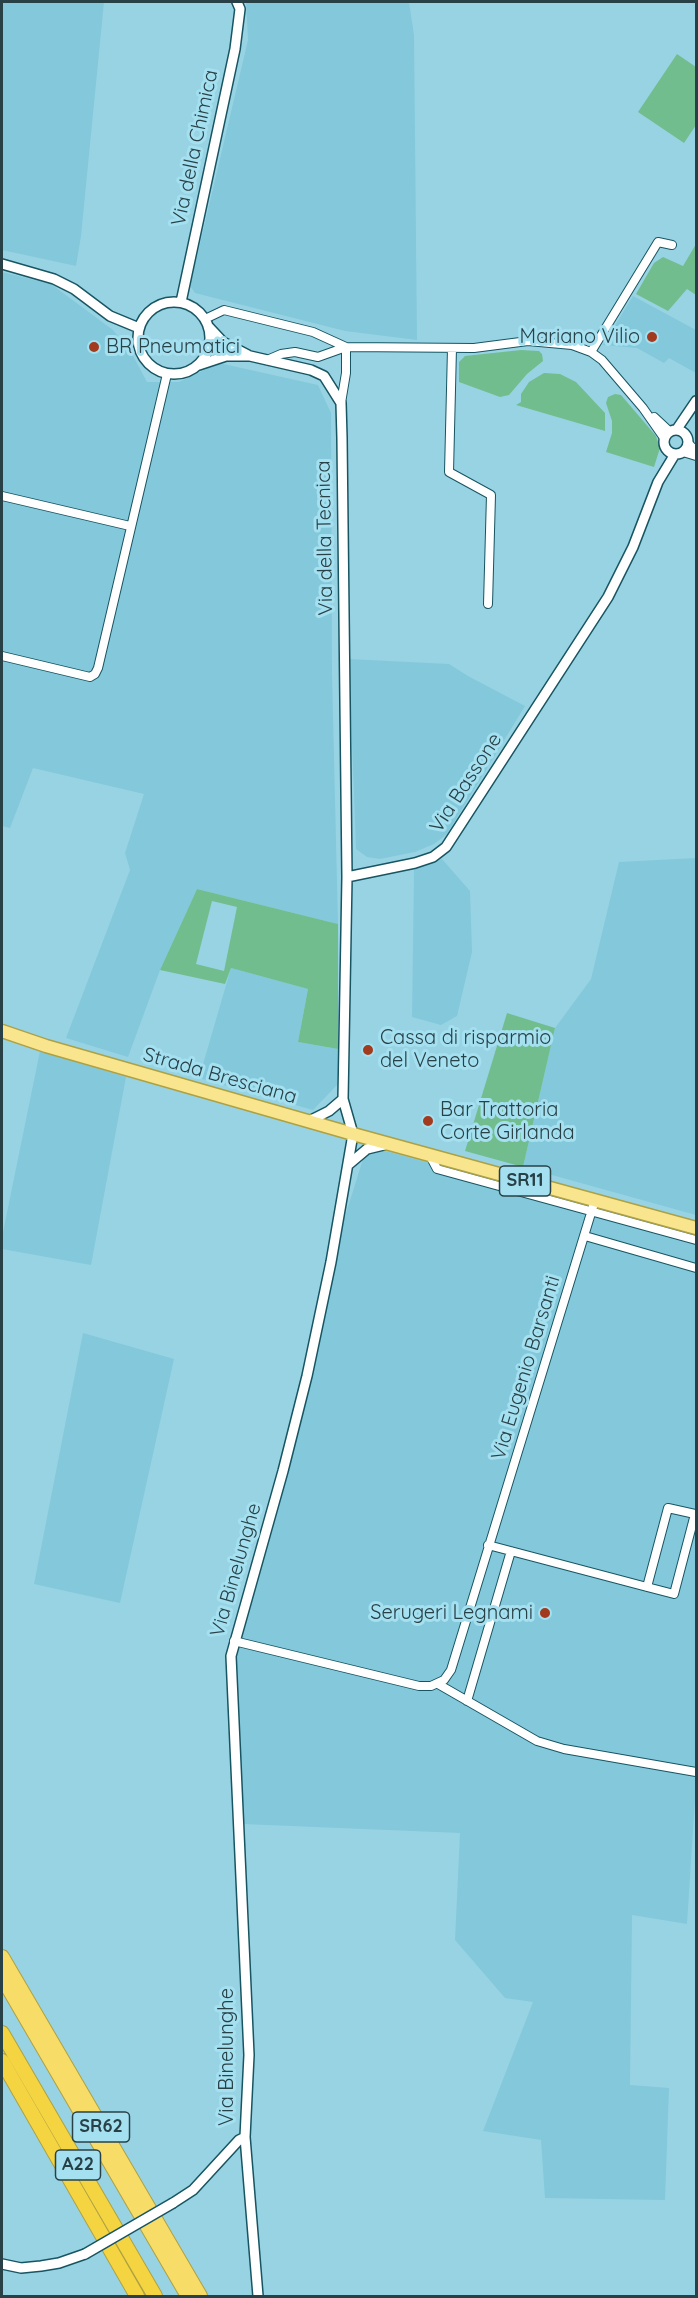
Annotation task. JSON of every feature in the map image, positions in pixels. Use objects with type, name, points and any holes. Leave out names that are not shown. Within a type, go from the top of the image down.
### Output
[{"type":"highway","name":"SR62","points":[[2,1957],[200,2296]]},
{"type":"highway","name":"SR62","points":[[2,1977],[188,2296]]},
{"type":"highway","name":"A22","points":[[2,2033],[155,2296]]},
{"type":"highway","name":"A22","points":[[2,2061],[137,2296]]},
{"type":"main road","name":"Strada Bresciana","points":[[2,1031],[46,1046],[429,1154],[458,1169],[594,1206],[696,1228]]},
{"type":"street","name":"Via della Chimica","points":[[181,303],[235,49],[240,9],[237,2]]},
{"type":"street","points":[[591,352],[658,242],[672,245]]},
{"type":"street","points":[[2,264],[54,279],[74,289],[111,316],[140,328]]},
{"type":"street","points":[[250,356],[223,342],[198,311],[181,303],[163,304],[155,308],[143,320],[140,328],[138,338],[143,357],[150,365],[167,374],[190,371],[199,365],[226,356],[250,356],[311,369],[324,375],[341,403]]},
{"type":"street","points":[[207,323],[224,310],[313,332],[346,347]]},
{"type":"street","points":[[199,365],[207,354],[211,340],[207,323]]},
{"type":"street","points":[[267,360],[281,354],[295,352],[318,357],[346,347],[474,348],[528,341],[572,345],[591,352],[602,360],[644,408],[696,454]]},
{"type":"street","name":"Via della Tecnica","points":[[346,347],[346,373],[341,403],[347,877]]},
{"type":"street","points":[[452,348],[449,472],[491,495],[488,604]]},
{"type":"street","points":[[2,656],[90,677],[95,674],[103,649],[167,374]]},
{"type":"street","name":"Via Bassone","points":[[347,877],[415,862],[433,856],[446,847],[608,597],[633,547],[658,482],[679,453],[677,435],[696,401]]},
{"type":"street","points":[[658,482],[665,448],[677,435],[696,406]]},
{"type":"street","points":[[665,448],[679,453],[696,454]]},
{"type":"street","points":[[2,496],[130,526]]},
{"type":"street","points":[[347,877],[343,1099],[353,1134]]},
{"type":"street","points":[[309,1121],[329,1111],[343,1099]]},
{"type":"street","name":"Via Binelunghe","points":[[258,2296],[245,2137],[249,2055],[231,1656],[307,1376],[331,1262],[353,1134]]},
{"type":"street","points":[[348,1165],[367,1149],[390,1143]]},
{"type":"street","name":"Via Eugenio Barsanti","points":[[438,1684],[451,1670],[594,1206]]},
{"type":"street","name":"Strada Bresciana","points":[[594,1206],[696,1240]]},
{"type":"street","points":[[585,1236],[696,1268]]},
{"type":"street","points":[[488,1545],[647,1587],[674,1594],[695,1514],[669,1508],[647,1587]]},
{"type":"street","points":[[466,1701],[511,1551]]},
{"type":"street","points":[[234,1641],[419,1686],[438,1684],[537,1741],[564,1749],[696,1772]]},
{"type":"street","name":"Via Binelunghe","points":[[2,2264],[21,2268],[41,2266],[59,2263],[85,2254],[193,2190],[239,2139],[245,2137]]},
{"type":"shaded area","points":[[2,2],[104,2],[81,236],[76,266],[2,250]]},
{"type":"shaded area","points":[[246,2],[409,2],[414,35],[417,340],[345,331],[195,293],[190,286],[248,40]]},
{"type":"shaded area","points":[[2,272],[51,284],[113,330],[131,352],[147,382],[179,382],[219,363],[318,385],[331,413],[332,674],[338,924],[197,889],[160,970],[128,1057],[66,1038],[130,870],[125,853],[144,794],[33,768],[10,828],[2,826]]},
{"type":"shaded area","name":"Mariano Vilio","points":[[633,296],[696,330],[696,373],[669,358],[664,363],[637,348],[603,345]]},
{"type":"shaded area","points":[[349,659],[449,664],[525,706],[447,834],[434,844],[415,852],[380,859],[367,857],[356,849]]},
{"type":"shaded area","points":[[696,858],[696,1215],[523,1167],[555,1028],[591,979],[619,862]]},
{"type":"shaded area","points":[[442,859],[470,891],[472,952],[457,1016],[441,1025],[412,1017],[414,869]]},
{"type":"shaded area","points":[[231,968],[308,989],[298,1042],[338,1049],[338,1084],[313,1110],[199,1078]]},
{"type":"shaded area","points":[[40,1051],[126,1077],[91,1265],[2,1249],[2,1237]]},
{"type":"shaded area","points":[[385,1151],[696,1235],[696,1784],[687,1924],[632,1915],[630,2085],[669,2088],[665,2200],[545,2198],[541,2140],[483,2131],[533,2002],[505,1998],[455,1940],[460,1833],[243,1824],[236,1681],[236,1649],[240,1627],[314,1371],[342,1226],[363,1159],[372,1152]]},
{"type":"shaded area","points":[[83,1333],[174,1359],[120,1603],[34,1584]]},
{"type":"green space","points":[[677,54],[696,67],[696,125],[684,143],[638,112]]},
{"type":"green space","points":[[696,244],[696,295],[687,289],[668,311],[636,294],[654,263],[663,257],[683,266]]},
{"type":"green space","points":[[521,350],[539,351],[543,361],[527,374],[509,395],[500,397],[459,382],[459,362],[465,356]]},
{"type":"green space","points":[[544,373],[560,374],[576,382],[605,413],[605,431],[516,405],[521,402],[521,394],[529,382]]},
{"type":"green space","points":[[615,394],[621,395],[656,436],[660,448],[654,467],[606,452],[612,433],[612,421],[606,403],[608,397]]},
{"type":"green space","points":[[197,889],[338,924],[338,1049],[298,1042],[308,989],[231,968],[225,984],[160,970]],"holes":[[[212,901],[237,907],[224,971],[196,964]]]},
{"type":"green space","points":[[507,1013],[555,1028],[523,1167],[465,1151]]},
{"type":"place","name":"Mariano Vilio","points":[[652,337]]},
{"type":"place","name":"BR Pneumatici","points":[[94,347]]},
{"type":"place","name":"Cassa di risparmio del Veneto","points":[[368,1050]]},
{"type":"place","name":"Bar Trattoria Corte Girlanda","points":[[428,1121]]},
{"type":"place","name":"Serugeri Legnami","points":[[545,1613]]}]
